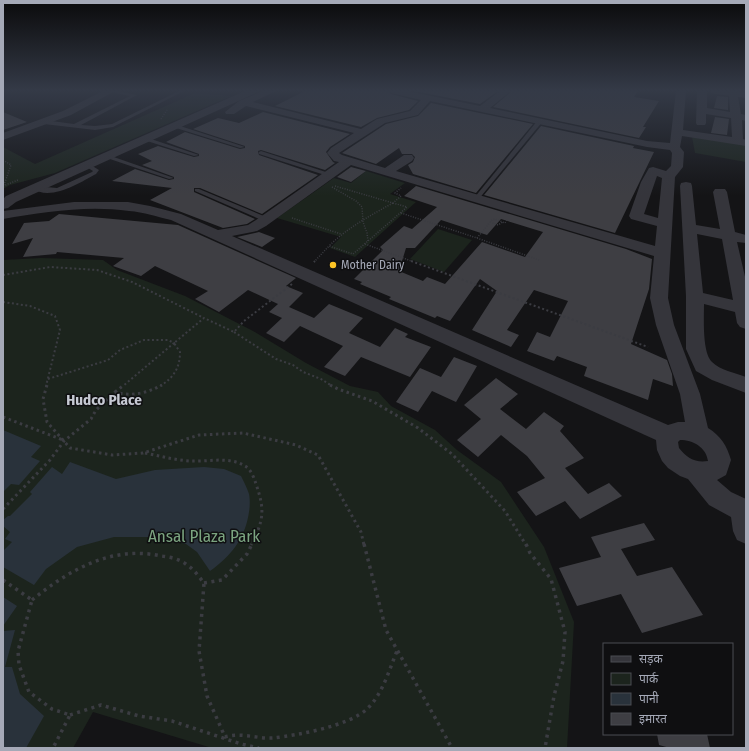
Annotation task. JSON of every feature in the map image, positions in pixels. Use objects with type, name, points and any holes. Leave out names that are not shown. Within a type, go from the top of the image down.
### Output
[{"type":"street","points":[[3,137],[33,126]]},
{"type":"street","points":[[3,205],[10,199],[175,126]]},
{"type":"street","points":[[343,126],[362,132]]},
{"type":"street","points":[[372,126],[335,150],[333,153],[338,158],[349,162],[662,253]]},
{"type":"street","points":[[558,126],[663,156],[678,152],[676,167],[677,172]]},
{"type":"street","points":[[682,126],[677,172],[664,224],[659,298],[665,325],[690,394],[698,434]]},
{"type":"street","points":[[700,126],[700,136]]},
{"type":"street","points":[[682,132],[742,142],[741,126]]},
{"type":"street","points":[[623,241],[636,216],[647,182],[663,156],[676,146],[682,132]]},
{"type":"street","points":[[663,156],[677,172]]},
{"type":"street","points":[[386,172],[408,158]]},
{"type":"street","points":[[217,235],[252,228],[267,220],[349,162]]},
{"type":"street","points":[[686,186],[695,296],[696,349],[703,366],[719,375],[746,386]]},
{"type":"street","points":[[720,192],[745,313]]},
{"type":"street","points":[[3,215],[35,209],[106,205],[146,209],[176,217],[669,436]]},
{"type":"street","points":[[636,216],[664,224]]},
{"type":"street","points":[[690,228],[746,239]]},
{"type":"street","points":[[695,296],[745,313]]},
{"type":"street","points":[[680,431],[698,434],[711,442],[717,449],[721,457],[720,464],[713,472],[706,473],[696,472],[679,463],[668,449],[667,442],[669,436],[680,431]]},
{"type":"street","points":[[696,472],[711,491],[745,518]]},
{"type":"lane","points":[[83,126],[95,128],[109,126]]},
{"type":"lane","points":[[175,126],[242,147]]},
{"type":"lane","points":[[476,198],[536,126]]},
{"type":"lane","points":[[146,139],[196,155]]},
{"type":"lane","points":[[260,153],[330,175]]},
{"type":"lane","points":[[106,156],[171,178]]},
{"type":"lane","points":[[197,190],[267,220]]},
{"type":"path","points":[[3,160],[11,165],[4,186]]},
{"type":"path","points":[[234,332],[244,321],[304,274],[341,234],[363,222],[401,196],[395,194],[410,180]]},
{"type":"path","points":[[329,246],[353,254],[364,244],[368,241],[407,207],[329,184],[338,192],[350,197],[361,206],[364,215],[363,222],[369,236],[368,241]]},
{"type":"path","points":[[490,222],[498,225],[503,222],[505,223],[513,209]]},
{"type":"path","points":[[400,213],[539,260]]},
{"type":"path","points":[[286,215],[341,234]]},
{"type":"path","points":[[476,238],[490,222],[495,219],[503,222]]},
{"type":"path","points":[[364,244],[648,347]]},
{"type":"path","points":[[3,275],[50,267],[97,270],[153,292],[234,332],[276,359],[293,365],[302,372],[372,401],[418,428],[452,454],[505,511],[523,539],[530,554],[551,579],[566,632],[563,661],[554,696],[545,748]]},
{"type":"path","points":[[3,302],[15,302],[35,307],[55,316],[60,330],[43,399],[47,422],[70,448],[112,455],[143,453],[190,461],[231,461],[246,466],[253,476],[262,501],[262,517],[257,534],[247,554],[234,569],[222,580],[204,583]]},
{"type":"path","points":[[3,509],[50,460],[64,440],[91,419],[96,410],[115,392],[204,318]]},
{"type":"path","points":[[48,379],[108,360],[120,350],[144,340],[168,340],[174,343],[180,351],[180,362],[176,372],[166,384],[157,389],[134,395],[122,396],[115,392]]},
{"type":"path","points":[[3,417],[64,440]]},
{"type":"path","points":[[143,453],[199,435],[243,433],[296,445],[318,455],[361,532],[386,630],[452,748]]},
{"type":"path","points":[[70,715],[52,709],[29,692],[19,665],[18,651],[32,600],[47,586],[74,570],[102,557],[126,552],[155,553],[173,558],[188,565],[204,583],[199,651],[207,696],[225,737]]},
{"type":"path","points":[[3,580],[32,600]]},
{"type":"path","points":[[225,737],[234,734],[272,738],[347,722],[368,708],[381,690],[398,651]]},
{"type":"path","points":[[53,748],[70,715],[101,705],[139,716],[172,721],[225,737],[241,744],[259,748]]},
{"type":"green space","points":[[121,126],[162,126],[55,173],[10,185],[3,189],[3,147],[35,164]]},
{"type":"green space","points":[[692,137],[746,145],[746,162],[695,153]]},
{"type":"green space","points":[[366,171],[405,183],[390,194],[416,202],[355,257],[330,248],[341,237],[277,218],[334,178],[351,183]]},
{"type":"green space","points":[[438,229],[472,240],[444,272],[410,259]]},
{"type":"green space","name":"Ansal Plaza Park","points":[[41,258],[103,260],[117,270],[185,296],[253,331],[306,363],[350,386],[378,392],[391,406],[435,430],[457,450],[501,482],[544,547],[574,622],[567,748],[212,748],[93,712],[73,748],[3,748],[3,260]]},
{"type":"water","points":[[3,430],[41,446],[31,457],[40,461],[19,485],[11,484],[3,492]]},
{"type":"water","points":[[70,462],[116,479],[155,470],[204,467],[224,469],[241,476],[246,487],[250,501],[247,522],[240,539],[231,553],[210,571],[197,552],[186,544],[155,537],[114,537],[77,547],[46,569],[34,585],[3,567],[3,551],[12,542],[5,539],[10,532],[3,526],[3,520],[10,516],[32,494],[30,492],[52,467],[62,474]]},
{"type":"water","points":[[3,597],[17,606],[3,626]]},
{"type":"water","points":[[15,630],[5,667],[12,667],[20,694],[44,716],[26,748],[3,748],[3,631]]},
{"type":"building","points":[[3,126],[15,126],[3,130]]},
{"type":"building","points":[[200,126],[319,126],[350,134],[330,147],[326,152],[335,163],[325,170],[261,150],[258,151],[259,155],[318,175],[262,214],[200,188],[194,188],[194,192],[255,219],[247,224],[223,228],[150,200],[172,188],[112,181],[135,169],[169,180],[174,179],[174,177],[142,165],[152,161],[138,154],[158,146],[194,157],[199,156],[199,154],[166,142],[185,132],[240,149],[245,148],[245,146],[193,129]]},
{"type":"building","points":[[383,126],[531,126],[476,193],[413,174],[408,165],[413,162],[415,157],[412,154],[402,154],[399,148],[376,164],[342,153]]},
{"type":"building","points":[[541,126],[634,146],[633,148],[654,152],[615,233],[484,195]]},
{"type":"building","points":[[583,126],[646,127],[639,138]]},
{"type":"building","points":[[713,126],[728,126],[727,135],[711,133]]},
{"type":"building","points":[[351,167],[366,171],[351,182],[337,177]]},
{"type":"building","points":[[416,186],[626,249],[652,259],[649,289],[631,344],[667,360],[672,374],[673,386],[653,379],[648,400],[584,376],[587,367],[557,356],[554,361],[527,351],[537,332],[550,337],[568,301],[534,290],[507,330],[519,335],[511,347],[472,330],[497,291],[480,279],[450,321],[437,316],[435,318],[389,299],[391,297],[360,284],[362,282],[354,279],[383,250],[380,247],[404,226],[412,229],[437,207],[404,196]],"holes":[[[501,219],[543,232],[525,257],[482,242],[445,284],[427,277],[423,281],[399,271],[406,248],[415,248],[441,220],[487,235]]]},
{"type":"building","points":[[59,214],[178,225],[296,278],[286,286],[303,293],[289,307],[314,318],[329,304],[363,318],[349,333],[380,347],[395,328],[408,334],[405,337],[431,347],[410,377],[361,357],[345,376],[324,367],[343,346],[300,326],[284,342],[266,333],[282,318],[269,312],[278,304],[248,290],[219,312],[195,299],[208,291],[155,266],[141,276],[113,266],[124,258],[57,252],[56,254],[23,257],[33,238],[12,244],[24,223],[49,221]]},
{"type":"building","points":[[259,232],[275,238],[262,247],[237,237]]},
{"type":"building","points":[[454,357],[477,366],[456,402],[432,391],[418,412],[396,402],[420,368],[441,377]]},
{"type":"building","points":[[496,378],[518,394],[500,409],[526,429],[544,412],[564,426],[560,431],[584,458],[565,468],[588,494],[609,483],[622,496],[580,519],[565,501],[536,516],[517,492],[545,478],[527,456],[501,435],[478,457],[457,440],[481,419],[464,405]]},
{"type":"building","points":[[644,523],[655,540],[621,549],[637,576],[672,567],[703,615],[642,633],[621,594],[577,606],[559,568],[601,557],[591,537]]},
{"type":"building","points":[[657,735],[707,735],[710,748],[670,748],[659,745]]},
{"type":"place","name":"Mother Dairy","points":[[333,265]]},
{"type":"district","name":"Hudco Place","points":[[104,400]]}]
